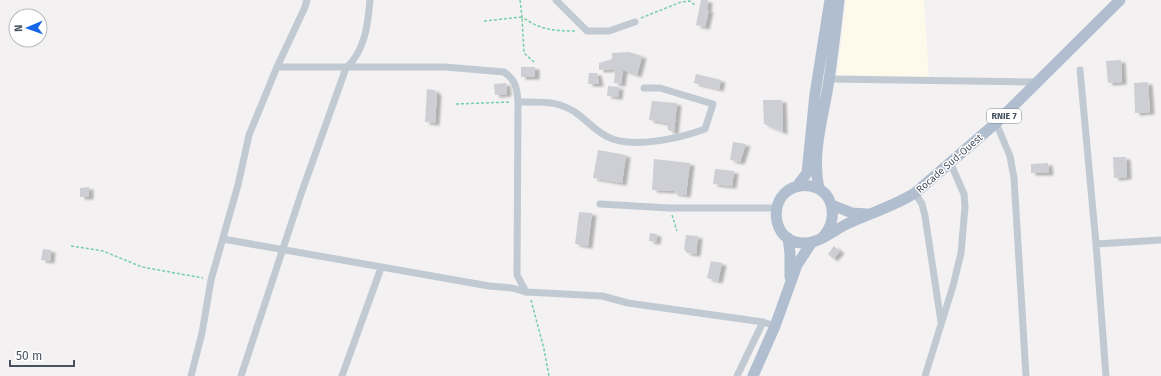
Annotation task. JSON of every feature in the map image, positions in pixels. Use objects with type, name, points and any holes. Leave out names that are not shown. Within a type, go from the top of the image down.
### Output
[{"type":"main road","points":[[797,186],[806,173],[815,94],[830,0]]},
{"type":"main road","points":[[819,189],[816,166],[839,0]]},
{"type":"main road","name":"Rocade Sud-Ouest","points":[[823,237],[849,223],[874,214],[915,193],[996,123],[1120,0]]},
{"type":"main road","points":[[804,185],[819,189],[827,196],[832,206],[832,223],[823,237],[812,242],[804,244],[788,238],[781,232],[777,223],[776,208],[781,197],[788,190],[797,186],[804,185]]},
{"type":"main road","name":"Rocade Sud-Ouest","points":[[832,206],[852,213],[874,214]]},
{"type":"main road","points":[[788,238],[791,268],[789,291]]},
{"type":"main road","points":[[753,376],[775,326],[798,265],[812,242]]},
{"type":"street","points":[[192,375],[202,333],[211,280],[224,239],[249,135],[307,0]]},
{"type":"street","points":[[241,376],[346,68],[354,60],[362,44],[368,22],[370,0]]},
{"type":"street","points":[[556,0],[587,31],[608,31],[635,22]]},
{"type":"street","points":[[277,67],[445,68],[504,72],[512,78],[518,102],[518,275],[526,292]]},
{"type":"street","points":[[1080,70],[1096,244],[1106,376]]},
{"type":"street","points":[[829,79],[1038,82]]},
{"type":"street","points":[[518,102],[561,104],[571,109],[606,136],[616,140],[662,140],[705,129],[712,104],[660,88],[644,88]]},
{"type":"street","points":[[996,123],[1010,156],[1014,178],[1026,376]]},
{"type":"street","points":[[925,376],[953,286],[958,264],[965,207],[964,194],[950,162]]},
{"type":"street","points":[[915,193],[922,204],[926,216],[941,322]]},
{"type":"street","points":[[600,204],[669,208],[776,208]]},
{"type":"street","points":[[224,239],[360,262],[381,268],[526,292],[602,296],[628,303],[763,322],[775,326]]},
{"type":"street","points":[[1096,244],[1161,240]]},
{"type":"street","points":[[342,376],[381,268]]},
{"type":"street","points":[[737,376],[763,322]]},
{"type":"path","points":[[520,0],[524,53],[534,62]]},
{"type":"path","points":[[635,22],[645,16],[681,2],[690,1],[696,6]]},
{"type":"path","points":[[484,21],[522,16],[544,29],[587,31]]},
{"type":"path","points":[[456,104],[518,102]]},
{"type":"path","points":[[669,208],[677,231]]},
{"type":"path","points":[[71,246],[103,251],[142,267],[211,280]]},
{"type":"path","points":[[526,292],[530,299],[544,349],[549,376]]},
{"type":"shaded area","points":[[846,0],[924,0],[929,77],[837,75]]},
{"type":"building","points":[[701,0],[708,0],[707,10],[709,10],[705,27],[696,25]]},
{"type":"building","points":[[629,52],[642,56],[637,75],[623,70],[621,84],[614,83],[615,69],[599,70],[599,63],[612,59],[612,53]]},
{"type":"building","points":[[1121,60],[1122,82],[1108,83],[1106,61]]},
{"type":"building","points":[[521,67],[535,67],[535,77],[521,77]]},
{"type":"building","points":[[589,73],[597,73],[599,84],[588,84]]},
{"type":"building","points":[[696,74],[721,80],[719,89],[694,83]]},
{"type":"building","points":[[1148,82],[1150,112],[1135,113],[1134,83]]},
{"type":"building","points":[[506,83],[507,94],[495,95],[494,84]]},
{"type":"building","points":[[608,86],[619,87],[618,97],[607,96]]},
{"type":"building","points":[[427,89],[435,90],[437,93],[435,123],[425,122]]},
{"type":"building","points":[[763,100],[782,100],[783,132],[764,124]]},
{"type":"building","points":[[652,101],[677,103],[674,132],[668,130],[667,123],[649,120]]},
{"type":"building","points":[[733,142],[746,144],[740,162],[730,160]]},
{"type":"building","points":[[598,150],[626,155],[622,183],[593,178]]},
{"type":"building","points":[[1113,157],[1126,157],[1127,177],[1114,178]]},
{"type":"building","points":[[654,159],[690,163],[686,195],[674,193],[674,191],[652,190]]},
{"type":"building","points":[[1048,163],[1049,173],[1031,173],[1031,164]]},
{"type":"building","points":[[715,169],[734,171],[732,186],[713,184]]},
{"type":"building","points":[[89,187],[89,197],[80,197],[80,188]]},
{"type":"building","points":[[579,212],[592,213],[588,246],[575,244]]},
{"type":"building","points":[[650,233],[657,234],[656,242],[649,241]]},
{"type":"building","points":[[686,235],[698,236],[696,254],[687,253],[684,249]]},
{"type":"building","points":[[834,246],[840,251],[833,259],[828,254]]},
{"type":"building","points":[[43,249],[51,250],[50,261],[41,260]]},
{"type":"building","points":[[711,261],[722,263],[718,281],[707,278]]}]
